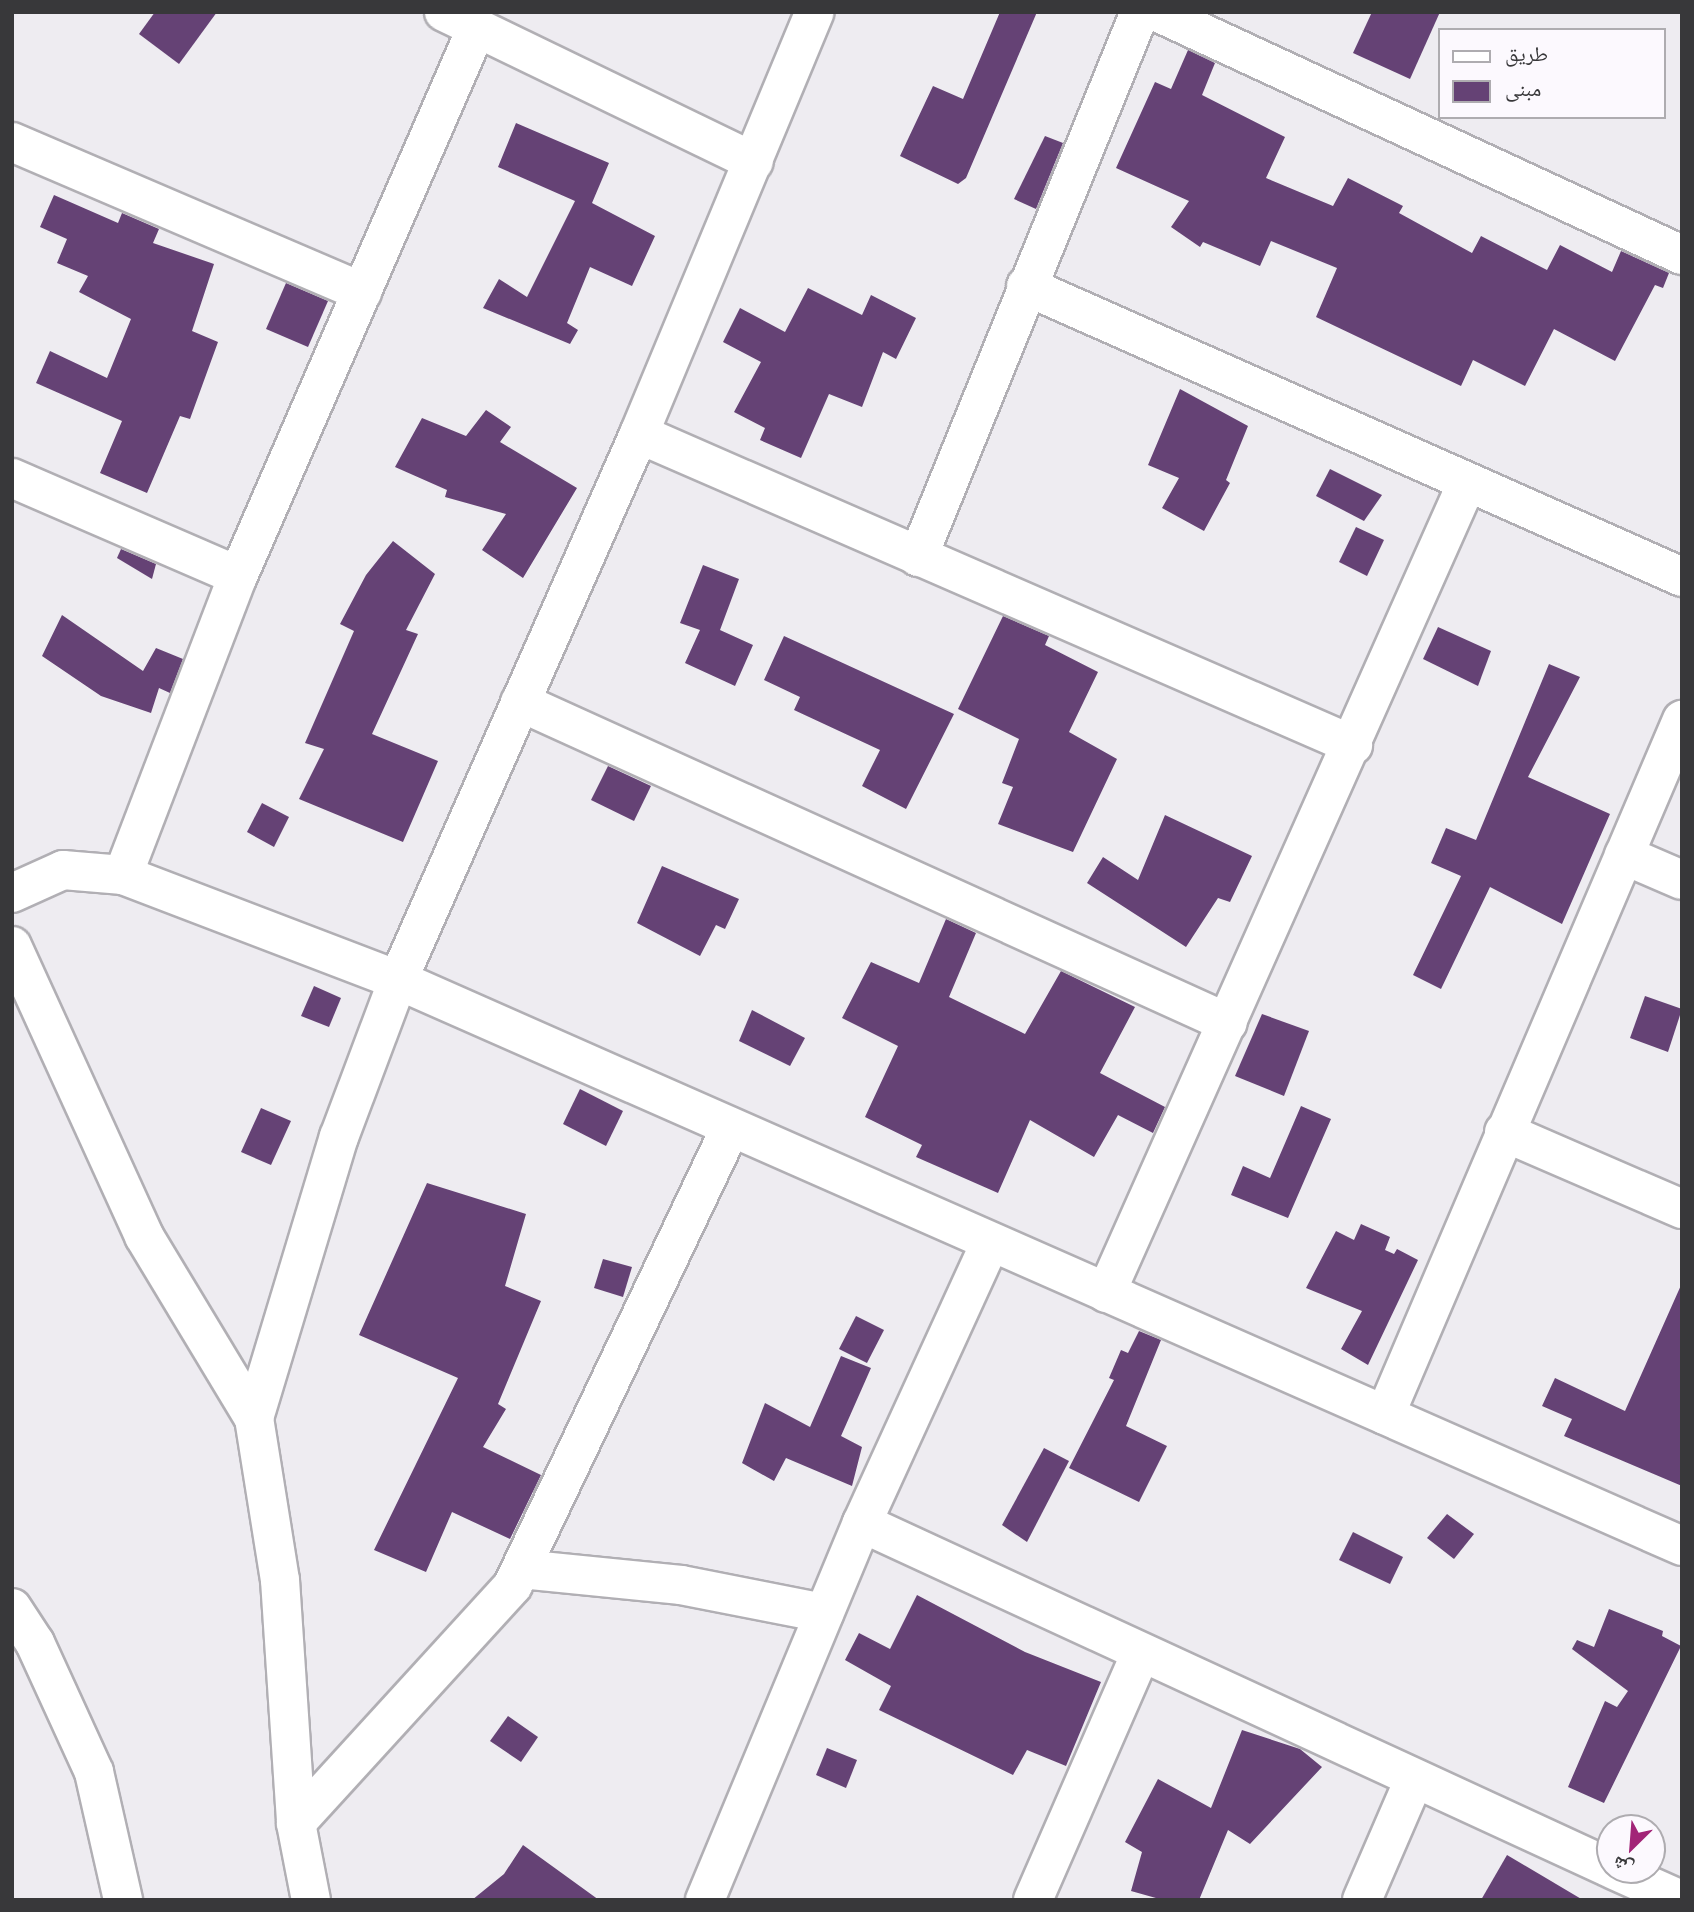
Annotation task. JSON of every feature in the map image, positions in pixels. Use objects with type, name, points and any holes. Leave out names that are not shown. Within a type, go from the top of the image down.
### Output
[{"type":"street","points":[[254,1418],[339,1137],[398,980],[639,434],[815,12]]},
{"type":"street","points":[[918,556],[1140,12]]},
{"type":"street","points":[[1157,12],[1682,255]]},
{"type":"street","points":[[123,875],[238,576],[362,292],[460,20],[754,162]]},
{"type":"street","points":[[12,142],[362,292]]},
{"type":"street","points":[[1026,286],[1682,576]]},
{"type":"street","points":[[639,434],[1353,745]]},
{"type":"street","points":[[12,478],[238,576]]},
{"type":"street","points":[[1106,1293],[1353,745],[1467,483]]},
{"type":"street","points":[[520,702],[1228,1023]]},
{"type":"street","points":[[1385,1415],[1682,720]]},
{"type":"street","points":[[1624,855],[1682,880]]},
{"type":"street","points":[[12,892],[63,870],[123,875],[398,980],[990,1243],[1682,1545]]},
{"type":"street","points":[[12,946],[144,1236],[254,1418],[280,1580],[296,1823],[311,1900]]},
{"type":"street","points":[[296,1823],[513,1585],[731,1127]]},
{"type":"street","points":[[1504,1132],[1682,1209]]},
{"type":"street","points":[[705,1900],[862,1523],[990,1243]]},
{"type":"street","points":[[862,1523],[1140,1655],[1596,1862]]},
{"type":"street","points":[[522,1569],[681,1585],[824,1613]]},
{"type":"street","points":[[12,1608],[35,1643],[94,1772],[123,1900]]},
{"type":"street","points":[[1033,1900],[1140,1655]]},
{"type":"street","points":[[1362,1900],[1414,1780]]},
{"type":"street","points":[[1645,1884],[1681,1900]]},
{"type":"building","points":[[155,12],[217,12],[179,64],[139,34]]},
{"type":"building","points":[[1000,12],[1037,12],[966,178],[958,184],[900,156],[933,86],[963,99]]},
{"type":"building","points":[[1372,12],[1440,12],[1410,79],[1353,53]]},
{"type":"building","points":[[1188,50],[1215,63],[1202,95],[1285,137],[1266,178],[1333,206],[1348,178],[1403,206],[1399,213],[1472,253],[1481,236],[1547,270],[1560,245],[1612,272],[1621,251],[1669,273],[1663,288],[1655,285],[1615,361],[1554,329],[1525,386],[1473,360],[1461,386],[1316,317],[1337,268],[1271,241],[1260,266],[1203,242],[1200,247],[1171,227],[1189,201],[1116,168],[1155,82],[1171,89]]},
{"type":"building","points":[[516,123],[609,163],[592,203],[655,236],[632,286],[590,267],[567,323],[578,330],[570,344],[483,308],[499,279],[527,297],[575,201],[498,167]]},
{"type":"building","points":[[1045,136],[1063,143],[1036,209],[1014,199]]},
{"type":"building","points":[[54,195],[118,223],[122,213],[159,229],[153,243],[214,264],[192,331],[218,342],[190,419],[180,416],[147,493],[100,473],[122,421],[36,383],[50,351],[107,378],[131,319],[79,292],[88,276],[57,263],[67,239],[40,227]]},
{"type":"building","points":[[286,283],[328,301],[308,347],[266,329]]},
{"type":"building","points":[[808,288],[862,315],[871,295],[916,318],[896,359],[883,352],[862,407],[829,394],[801,458],[760,440],[765,428],[734,412],[761,362],[723,342],[740,308],[785,332]]},
{"type":"building","points":[[1180,389],[1248,426],[1226,480],[1230,483],[1204,531],[1162,508],[1179,478],[1148,465]]},
{"type":"building","points":[[486,410],[511,427],[500,442],[577,488],[523,578],[482,550],[506,514],[445,497],[447,490],[395,467],[422,418],[466,436]]},
{"type":"building","points":[[1330,469],[1382,495],[1364,521],[1316,496]]},
{"type":"building","points":[[1356,527],[1384,540],[1367,576],[1339,562]]},
{"type":"building","points":[[393,541],[435,574],[406,630],[418,634],[372,734],[438,761],[403,842],[299,799],[324,749],[305,743],[354,631],[340,624],[366,575]]},
{"type":"building","points":[[121,549],[156,564],[152,579],[117,558]]},
{"type":"building","points":[[703,565],[739,579],[720,630],[753,645],[735,686],[685,663],[700,630],[680,623]]},
{"type":"building","points":[[62,615],[143,671],[156,648],[183,659],[170,693],[159,688],[151,713],[101,696],[42,656]]},
{"type":"building","points":[[1003,616],[1049,636],[1045,645],[1098,672],[1069,732],[1117,759],[1073,852],[998,824],[1013,787],[1002,783],[1019,739],[958,709]]},
{"type":"building","points":[[1438,627],[1491,651],[1478,686],[1423,659]]},
{"type":"building","points":[[784,636],[954,714],[906,809],[862,786],[880,750],[794,710],[800,697],[764,680]]},
{"type":"building","points":[[1549,664],[1580,677],[1528,777],[1610,814],[1562,924],[1490,887],[1441,989],[1413,975],[1461,876],[1431,863],[1446,828],[1476,840]]},
{"type":"building","points":[[608,766],[651,786],[634,821],[591,800]]},
{"type":"building","points":[[262,803],[289,817],[274,847],[247,832]]},
{"type":"building","points":[[1165,815],[1252,856],[1230,902],[1218,898],[1186,947],[1087,883],[1103,857],[1138,880]]},
{"type":"building","points":[[662,866],[739,899],[725,929],[716,925],[700,956],[637,923]]},
{"type":"building","points":[[946,919],[976,933],[949,997],[1025,1034],[1061,971],[1135,1007],[1100,1073],[1165,1107],[1153,1133],[1118,1115],[1094,1157],[1030,1120],[998,1193],[916,1157],[922,1145],[865,1117],[898,1046],[842,1018],[871,962],[919,983]]},
{"type":"building","points":[[314,986],[341,998],[329,1027],[301,1016]]},
{"type":"building","points":[[1645,996],[1682,1009],[1668,1052],[1630,1038]]},
{"type":"building","points":[[752,1010],[805,1038],[790,1066],[739,1041]]},
{"type":"building","points":[[1262,1014],[1309,1031],[1284,1096],[1235,1076]]},
{"type":"building","points":[[580,1089],[623,1111],[606,1146],[563,1124]]},
{"type":"building","points":[[1301,1106],[1331,1119],[1288,1218],[1231,1195],[1243,1166],[1270,1178]]},
{"type":"building","points":[[261,1108],[291,1121],[271,1165],[241,1152]]},
{"type":"building","points":[[427,1183],[526,1214],[505,1286],[541,1301],[498,1404],[506,1409],[483,1447],[541,1475],[510,1539],[452,1512],[426,1572],[374,1550],[458,1378],[359,1335]]},
{"type":"building","points":[[1361,1224],[1390,1237],[1385,1250],[1394,1254],[1397,1249],[1418,1260],[1368,1365],[1341,1349],[1362,1311],[1306,1288],[1336,1231],[1354,1240]]},
{"type":"building","points":[[603,1259],[632,1267],[623,1297],[594,1288]]},
{"type":"building","points":[[1682,1283],[1682,1486],[1564,1436],[1572,1419],[1542,1406],[1555,1378],[1625,1411]]},
{"type":"building","points":[[856,1316],[884,1330],[867,1363],[839,1349]]},
{"type":"building","points":[[1139,1331],[1161,1340],[1126,1426],[1167,1446],[1139,1502],[1069,1468],[1114,1380],[1109,1378],[1121,1350],[1128,1353]]},
{"type":"building","points":[[841,1356],[871,1368],[841,1436],[862,1447],[852,1486],[786,1458],[774,1481],[742,1463],[765,1403],[810,1427]]},
{"type":"building","points":[[1044,1448],[1069,1461],[1027,1542],[1002,1525]]},
{"type":"building","points":[[1447,1514],[1474,1534],[1454,1559],[1427,1538]]},
{"type":"building","points":[[1353,1532],[1403,1557],[1390,1584],[1339,1560]]},
{"type":"building","points":[[917,1595],[1025,1652],[1101,1682],[1066,1766],[1027,1750],[1013,1775],[879,1710],[891,1686],[845,1660],[859,1633],[890,1649]]},
{"type":"building","points":[[1609,1609],[1663,1631],[1662,1636],[1681,1646],[1604,1803],[1568,1787],[1605,1701],[1617,1707],[1628,1691],[1572,1649],[1577,1640],[1594,1647]]},
{"type":"building","points":[[508,1716],[538,1737],[521,1762],[490,1741]]},
{"type":"building","points":[[1242,1730],[1300,1749],[1322,1767],[1250,1844],[1228,1830],[1199,1900],[1163,1900],[1131,1891],[1142,1852],[1125,1842],[1158,1779],[1211,1808]]},
{"type":"building","points":[[827,1748],[857,1760],[846,1788],[816,1775]]},
{"type":"building","points":[[523,1845],[599,1900],[472,1900],[504,1874]]},
{"type":"building","points":[[1507,1855],[1583,1900],[1481,1900]]}]
